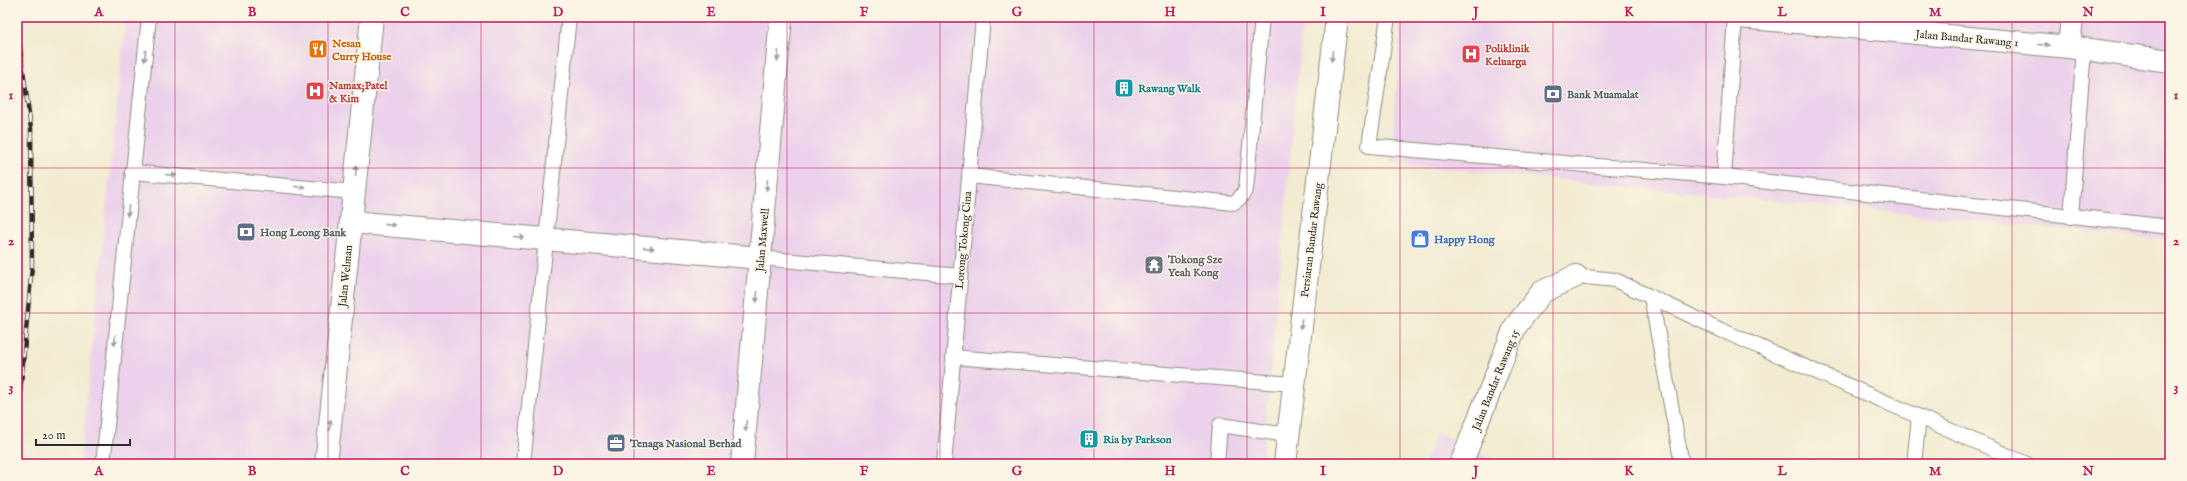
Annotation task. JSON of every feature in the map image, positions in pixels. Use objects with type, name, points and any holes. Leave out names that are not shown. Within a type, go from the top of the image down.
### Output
[{"type":"street","name":"Jalan Welman","points":[[326,464],[372,17]]},
{"type":"street","name":"Jalan Maxwell","points":[[742,464],[781,17]]},
{"type":"street","name":"Persiaran Bandar Rawang","points":[[1285,464],[1337,17]]},
{"type":"street","name":"Jalan Bandar Rawang 1","points":[[1740,17],[1893,24],[2170,61]]},
{"type":"street","points":[[2072,17],[2077,48]]},
{"type":"street","points":[[351,222],[760,258]]},
{"type":"street","name":"Jalan Bandar Rawang 15","points":[[1467,462],[1515,327],[1542,292],[1576,276]]},
{"type":"lane","points":[[103,464],[149,17]]},
{"type":"lane","points":[[524,464],[568,17]]},
{"type":"lane","name":"Lorong Tokong Cina","points":[[944,464],[983,17]]},
{"type":"lane","points":[[969,176],[1233,203],[1240,198],[1246,189],[1262,17]]},
{"type":"lane","points":[[1388,17],[1369,146],[1724,177],[2170,227]]},
{"type":"lane","points":[[1724,177],[1735,17]]},
{"type":"lane","points":[[2071,217],[2077,48]]},
{"type":"lane","points":[[132,172],[354,192]]},
{"type":"lane","points":[[760,258],[960,276]]},
{"type":"lane","points":[[1576,276],[1615,280],[2013,461],[2028,464]]},
{"type":"lane","points":[[1651,297],[1682,464]]},
{"type":"lane","points":[[953,357],[1294,384]]},
{"type":"lane","points":[[1914,464],[1919,417]]},
{"type":"lane","points":[[1217,464],[1220,425],[1288,436]]},
{"type":"shaded area","points":[[126,17],[1303,17],[1262,464],[80,464]]},
{"type":"shaded area","points":[[1401,17],[2170,17],[2170,240],[1391,163]]},
{"type":"shaded area","points":[[1437,431],[1501,464],[1424,464]]},
{"type":"railway","points":[[17,25],[31,129],[32,267],[17,426]]},
{"type":"place","name":"Nesan Curry House","points":[[318,49]]},
{"type":"place","name":"Poliklinik Keluarga","points":[[1471,54]]},
{"type":"place","name":"Rawang Walk","points":[[1124,88]]},
{"type":"place","name":"Namax;Patel & Kim","points":[[315,91]]},
{"type":"place","name":"Bank Muamalat","points":[[1553,94]]},
{"type":"place","name":"Hong Leong Bank","points":[[246,232]]},
{"type":"place","name":"Happy Hong","points":[[1420,239]]},
{"type":"place","name":"Tokong Sze Yeah Kong","points":[[1154,265]]},
{"type":"place","name":"Ria by Parkson","points":[[1089,439]]},
{"type":"place","name":"Tenaga Nasional Berhad","points":[[616,443]]}]
